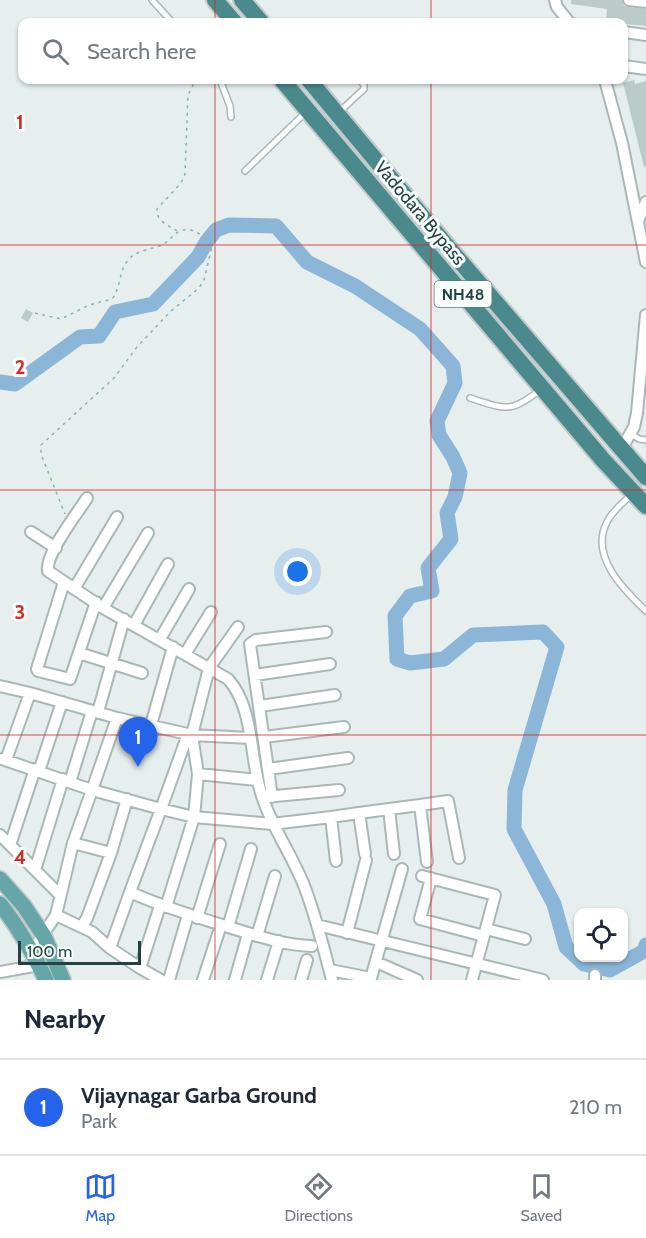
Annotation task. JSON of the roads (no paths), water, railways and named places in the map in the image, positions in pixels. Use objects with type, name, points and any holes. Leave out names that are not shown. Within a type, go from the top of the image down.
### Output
[{"type":"highway","points":[[215,0],[231,18]]},
{"type":"highway","points":[[243,0],[258,18]]},
{"type":"highway","name":"Vadodara Bypass","points":[[285,84],[542,388],[646,506]]},
{"type":"highway","name":"Vadodara Bypass","points":[[312,84],[447,246],[626,441],[646,477]]},
{"type":"main road","points":[[0,879],[24,906],[44,936],[63,980]]},
{"type":"main road","points":[[0,904],[14,921],[46,980]]},
{"type":"street","points":[[555,0],[565,18]]},
{"type":"street","points":[[629,0],[646,2]]},
{"type":"street","points":[[628,33],[646,35]]},
{"type":"street","points":[[628,67],[646,69]]},
{"type":"street","points":[[606,84],[622,143],[646,262]]},
{"type":"street","points":[[638,222],[646,202]]},
{"type":"street","points":[[626,441],[634,427],[642,401],[646,315]]},
{"type":"street","points":[[87,498],[56,548],[47,568],[100,605],[228,679],[238,690],[244,703],[257,780],[267,797]]},
{"type":"street","points":[[74,589],[117,517]]},
{"type":"street","points":[[31,532],[56,548]]},
{"type":"street","points":[[64,582],[38,670],[69,680],[100,605],[148,533]]},
{"type":"street","points":[[35,870],[95,712],[111,663],[129,622],[168,564]]},
{"type":"street","points":[[160,639],[189,590]]},
{"type":"street","points":[[185,654],[211,612]]},
{"type":"street","points":[[110,948],[160,808],[190,734],[209,668],[238,627]]},
{"type":"street","points":[[326,632],[250,644],[268,769],[267,797],[272,824],[291,856],[305,887],[331,975],[370,978],[402,869]]},
{"type":"street","points":[[151,724],[173,647]]},
{"type":"street","points":[[79,653],[142,673]]},
{"type":"street","points":[[255,675],[330,664]]},
{"type":"street","points":[[0,686],[117,718],[190,734],[249,738]]},
{"type":"street","points":[[30,693],[2,761],[37,770],[92,790],[194,817],[272,824],[448,801],[459,858]]},
{"type":"street","points":[[260,706],[335,695]]},
{"type":"street","points":[[10,845],[62,702]]},
{"type":"street","points":[[32,951],[56,915],[73,843],[117,718]]},
{"type":"street","points":[[264,737],[344,727]]},
{"type":"street","points":[[140,968],[194,817],[198,774],[190,734]]},
{"type":"street","points":[[268,769],[348,758]]},
{"type":"street","points":[[198,774],[257,780]]},
{"type":"street","points":[[267,797],[339,790]]},
{"type":"street","points":[[82,926],[111,853],[127,799]]},
{"type":"street","points":[[420,805],[427,862]]},
{"type":"street","points":[[389,809],[394,854]]},
{"type":"street","points":[[359,813],[365,854]]},
{"type":"street","points":[[332,817],[336,861]]},
{"type":"street","points":[[0,835],[60,896]]},
{"type":"street","points":[[73,843],[111,853]]},
{"type":"street","points":[[169,980],[220,843]]},
{"type":"street","points":[[203,980],[251,849]]},
{"type":"street","points":[[347,933],[366,860],[372,874]]},
{"type":"street","points":[[235,980],[275,876]]},
{"type":"street","points":[[472,980],[485,933],[494,893],[427,877],[420,919],[485,933],[525,939]]},
{"type":"street","points":[[130,892],[193,917],[253,935],[294,946],[312,946]]},
{"type":"street","points":[[56,915],[92,932],[110,948],[161,980]]},
{"type":"street","points":[[317,925],[543,980]]},
{"type":"street","points":[[267,980],[279,942]]},
{"type":"street","points":[[301,980],[307,960]]},
{"type":"street","points":[[0,972],[39,965]]},
{"type":"street","points":[[383,965],[418,980]]},
{"type":"lane","points":[[152,0],[168,18]]},
{"type":"lane","points":[[222,84],[230,106],[231,117]]},
{"type":"lane","points":[[337,114],[362,93],[363,84]]},
{"type":"lane","points":[[244,171],[308,110]]},
{"type":"lane","points":[[470,398],[506,408],[519,406],[542,388]]},
{"type":"lane","points":[[626,441],[646,440]]},
{"type":"lane","points":[[633,493],[606,523],[602,543],[604,555],[616,579],[646,611]]},
{"type":"waterway","points":[[0,382],[15,384],[80,337],[99,336],[115,312],[153,304],[198,257],[216,230],[229,225],[276,226],[307,262],[355,286],[420,329],[453,366],[455,383],[437,421],[439,435],[460,473],[455,497],[447,513],[451,539],[428,568],[432,591],[410,596],[395,616],[397,659],[410,663],[444,659],[473,635],[543,632],[557,647],[515,790],[514,829],[554,904],[566,947],[584,964],[610,970],[644,951],[646,945]]},
{"type":"place","name":"Vijaynagar Garba Ground","points":[[138,767]]}]
